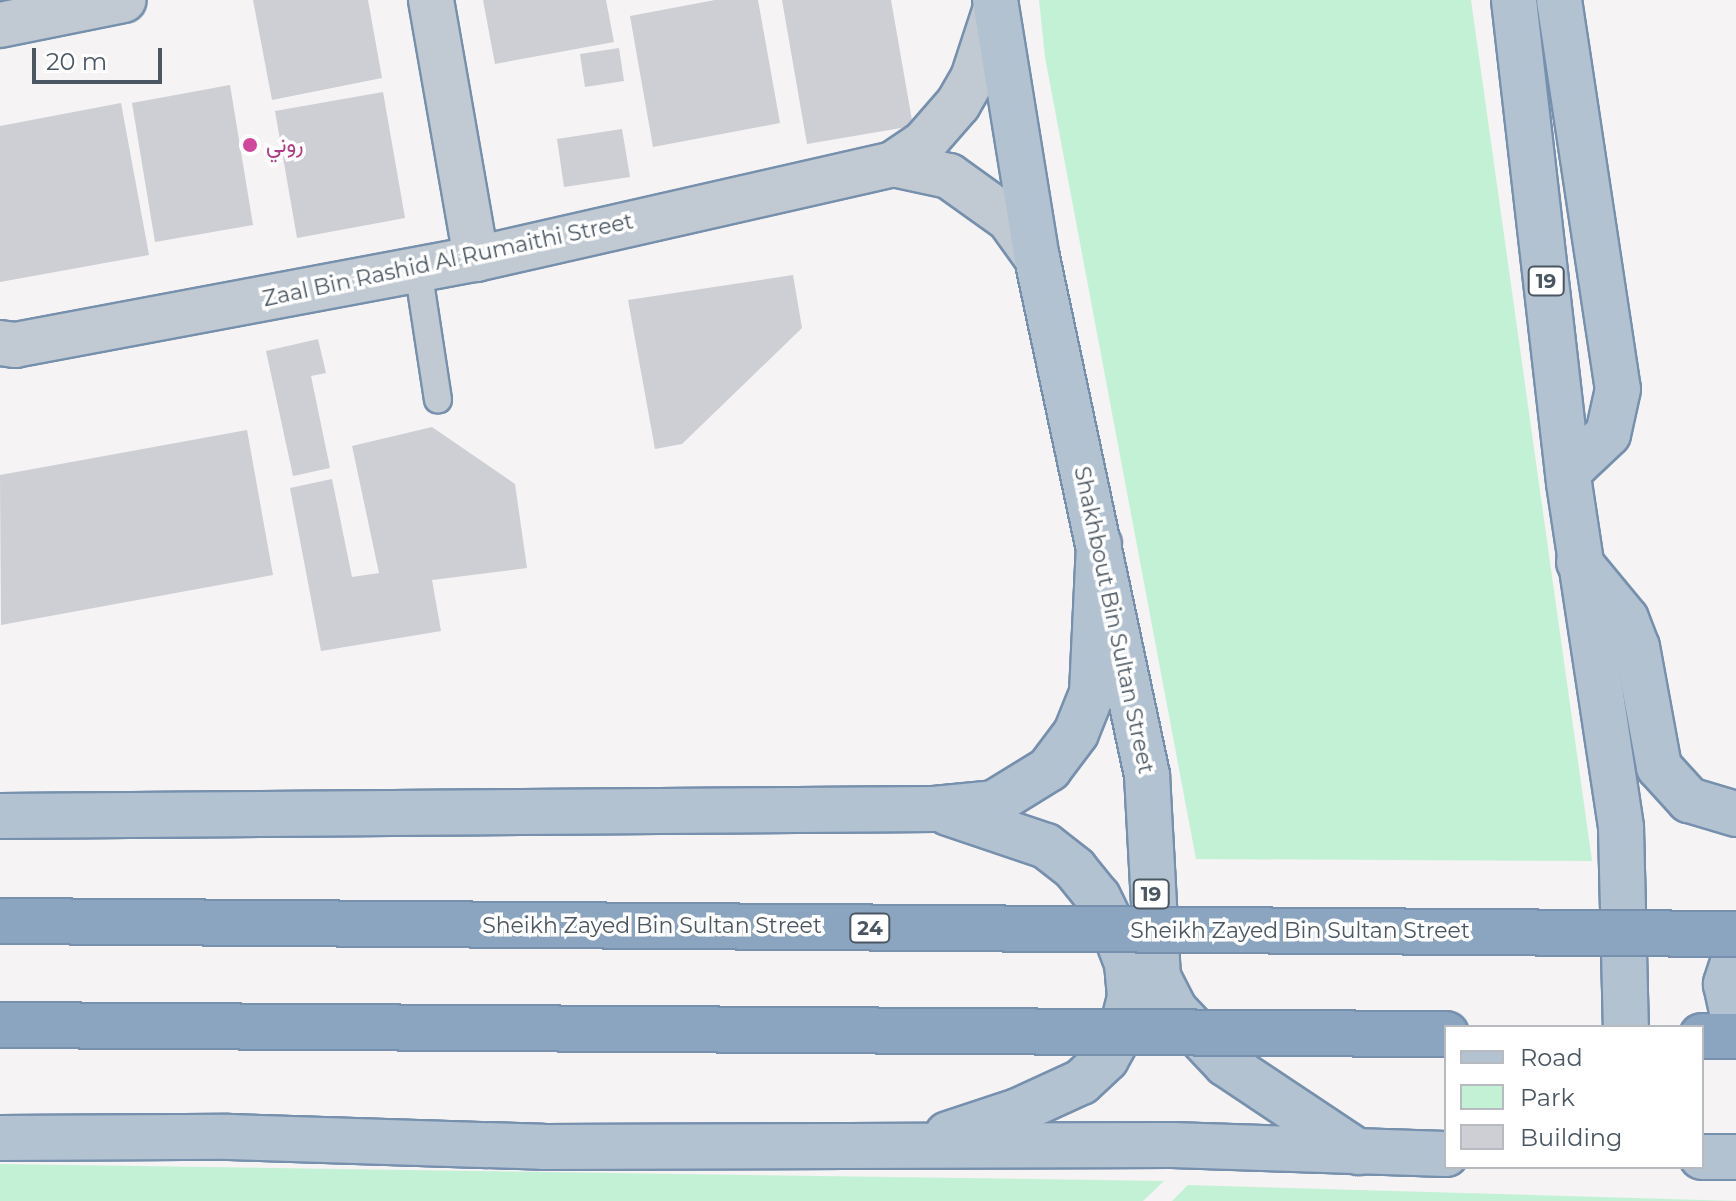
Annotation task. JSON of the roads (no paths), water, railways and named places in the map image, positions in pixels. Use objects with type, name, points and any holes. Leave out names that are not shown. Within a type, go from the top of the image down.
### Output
[{"type":"highway","name":"Sheikh Zayed Bin Sultan Street","points":[[2,921],[1736,934]]},
{"type":"highway","points":[[0,1025],[1444,1034]]},
{"type":"highway","points":[[1704,1036],[1736,1036]]},
{"type":"main road","name":"19","points":[[1514,0],[1579,562]]},
{"type":"main road","points":[[1559,0],[1618,389],[1608,434],[1568,472]]},
{"type":"main road","name":"Shakhbout Bin Sultan Street","points":[[996,3],[1037,258],[1147,775],[1158,977],[1174,1009],[1226,1064],[1358,1152]]},
{"type":"main road","points":[[0,816],[934,809],[994,803],[1049,769],[1076,733],[1092,693],[1099,544]]},
{"type":"main road","points":[[1579,562],[1626,619],[1637,647],[1659,767],[1689,800],[1736,814]]},
{"type":"main road","points":[[1579,562],[1621,828],[1626,1025]]},
{"type":"main road","points":[[908,1147],[1018,1111],[1081,1082],[1111,1049],[1130,997],[1127,963],[1115,932],[1098,897],[1075,869],[1046,846],[934,809]]},
{"type":"main road","points":[[1736,953],[1726,984],[1736,1030]]},
{"type":"main road","points":[[0,1138],[908,1147],[1172,1145],[1444,1154]]},
{"type":"main road","points":[[1704,1157],[1736,1157]]},
{"type":"street","points":[[0,25],[124,0]]},
{"type":"street","points":[[431,0],[476,259]]},
{"type":"street","name":"Zaal Bin Rashid Al Rumaithi Street","points":[[893,164],[931,136],[958,104],[973,78],[996,3]]},
{"type":"street","name":"Zaal Bin Rashid Al Rumaithi Street","points":[[0,343],[15,345],[476,259],[893,164],[928,169],[960,183],[1009,219],[1037,258]]},
{"type":"lane","points":[[418,269],[438,399]]},
{"type":"place","name":"روني","points":[[250,145]]}]
